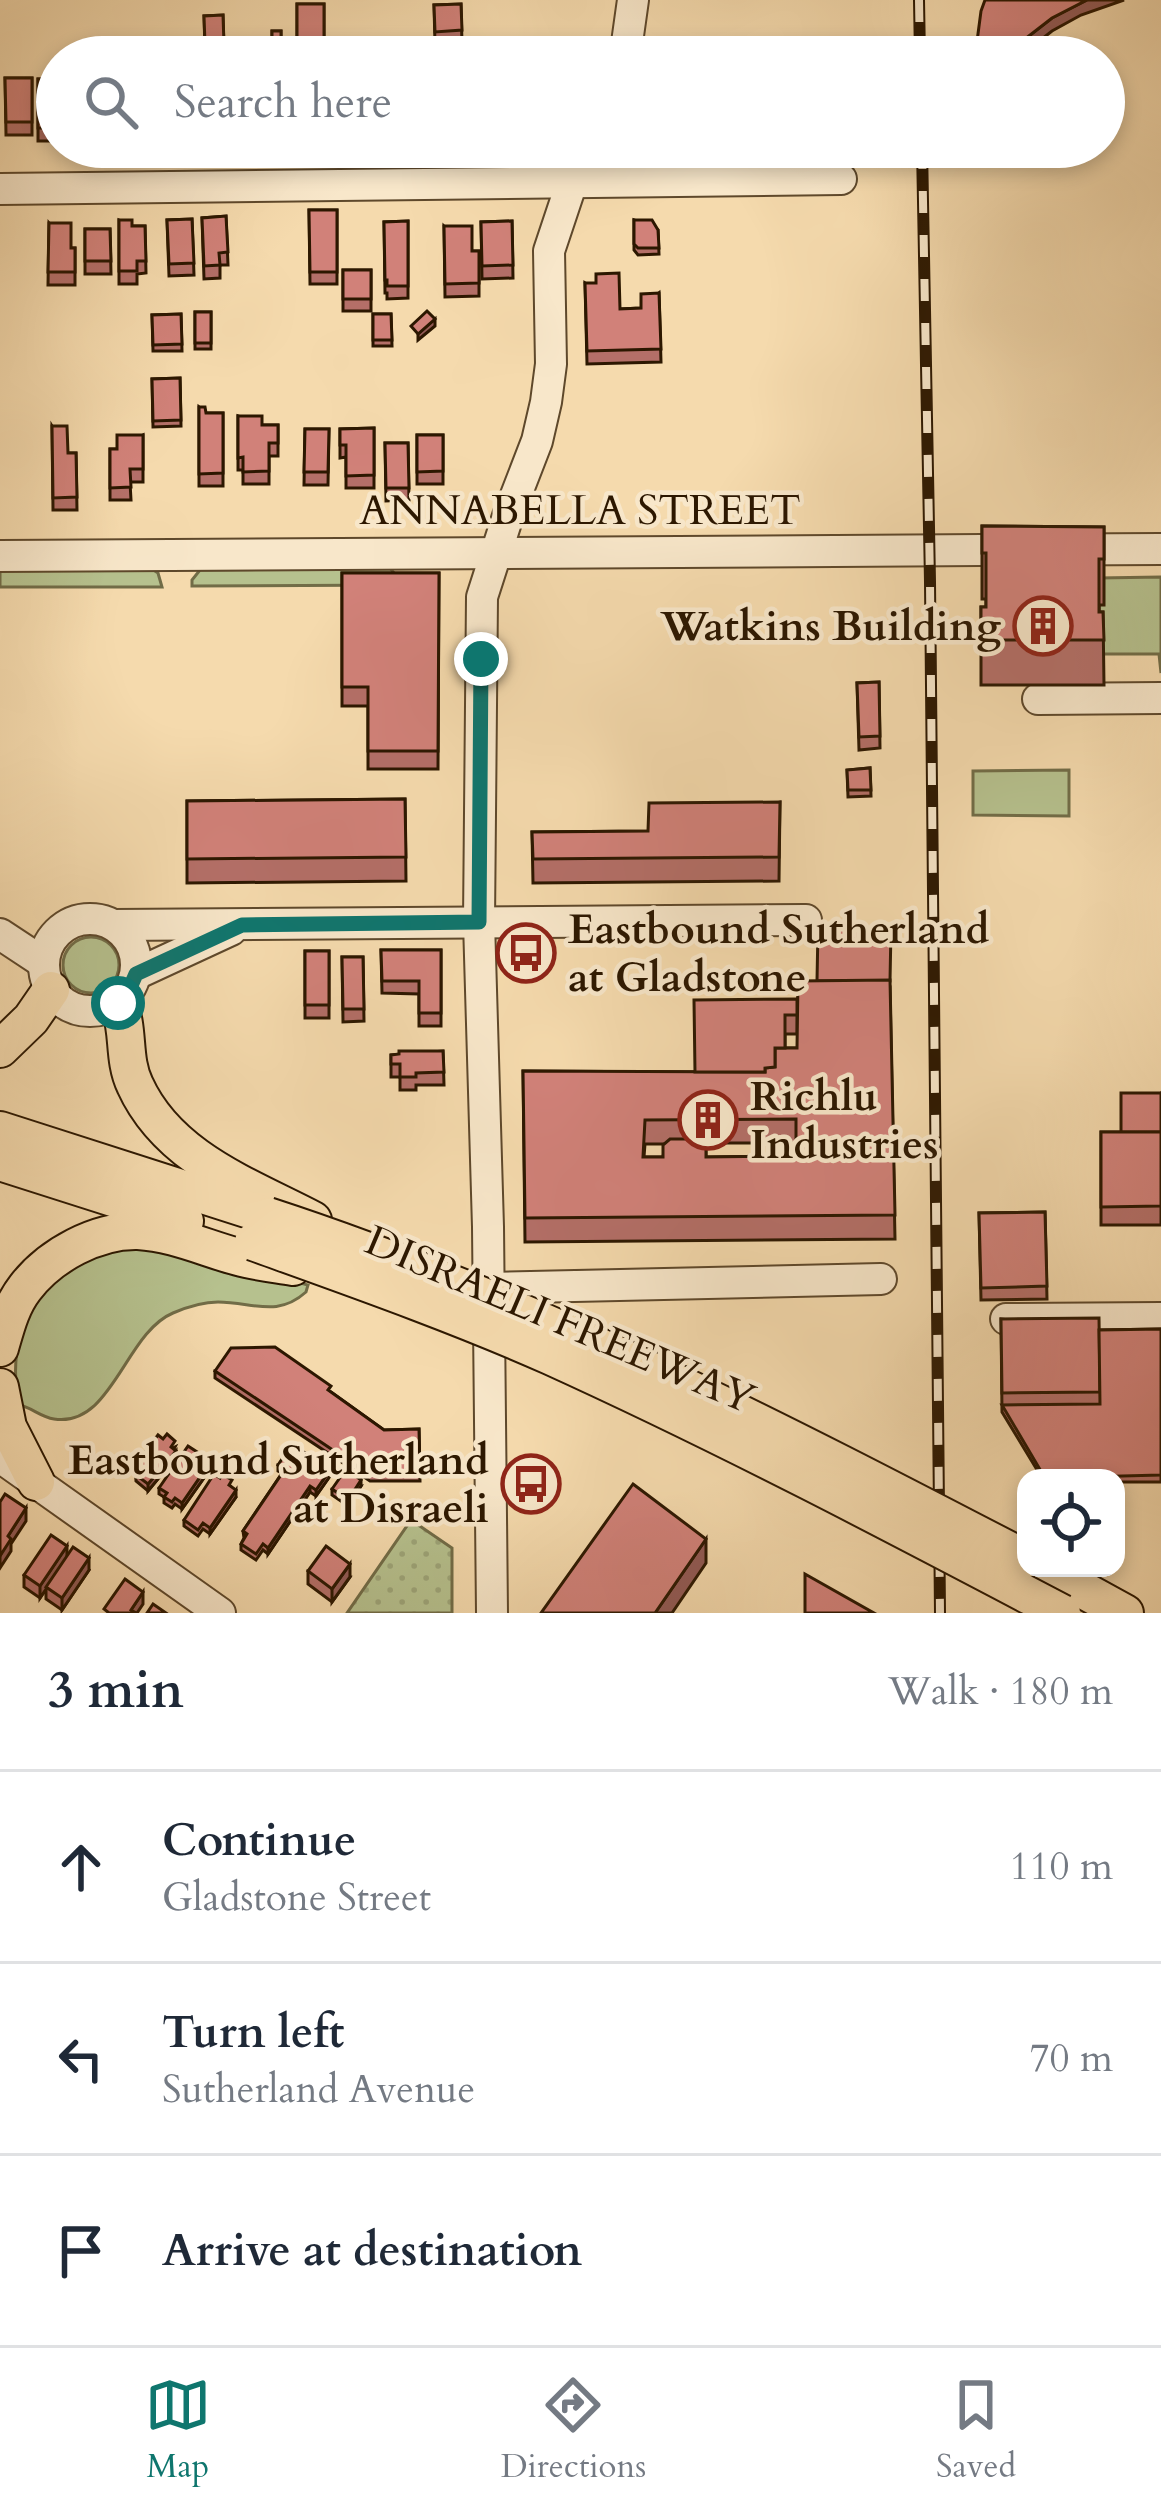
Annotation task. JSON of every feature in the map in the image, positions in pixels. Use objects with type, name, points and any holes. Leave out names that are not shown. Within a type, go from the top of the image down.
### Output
[{"type":"main road","points":[[0,1048],[31,1019],[47,976]]},
{"type":"main road","points":[[127,988],[124,1051],[151,1112],[209,1167],[261,1230]]},
{"type":"main road","name":"DISRAELI FREEWAY","points":[[0,1130],[364,1266],[466,1288],[808,1446],[1017,1554]]},
{"type":"main road","name":"DISRAELI FREEWAY","points":[[0,1162],[261,1230]]},
{"type":"main road","points":[[0,1348],[8,1318],[23,1290],[43,1268],[72,1248],[134,1231],[261,1230]]},
{"type":"main road","name":"DISRAELI FREEWAY","points":[[364,1266],[454,1316],[802,1477],[1062,1613]]},
{"type":"main road","points":[[0,1387],[8,1426],[36,1482]]},
{"type":"main road","points":[[1059,1577],[1125,1613]]},
{"type":"street","points":[[628,36],[633,0]]},
{"type":"street","points":[[493,1613],[479,922],[482,597],[537,441],[546,402],[549,251],[578,168]]},
{"type":"street","points":[[0,189],[841,179]]},
{"type":"street","name":"ANNABELLA STREET","points":[[0,556],[1161,549]]},
{"type":"street","points":[[1038,700],[1161,698]]},
{"type":"street","points":[[47,976],[50,942],[56,934],[73,922],[94,919],[123,932],[135,952],[127,988]]},
{"type":"street","points":[[114,926],[806,920]]},
{"type":"street","points":[[0,934],[47,976],[66,1005],[98,1011],[127,988],[242,925]]},
{"type":"street","points":[[488,1288],[880,1279]]},
{"type":"street","points":[[1006,1319],[1161,1318]]},
{"type":"street","points":[[0,1457],[220,1613]]},
{"type":"green space","points":[[390,568],[399,585],[192,586],[200,570]]},
{"type":"green space","points":[[0,569],[152,569],[162,587],[0,587]]},
{"type":"green space","points":[[1161,577],[1161,673],[1159,654],[1099,654],[1099,578]]},
{"type":"green space","points":[[1069,770],[1069,816],[973,815],[973,771]]},
{"type":"green space","points":[[91,937],[111,945],[119,965],[111,985],[91,993],[71,985],[63,965],[71,945]]},
{"type":"green space","points":[[118,1244],[308,1285],[306,1292],[285,1305],[212,1302],[173,1313],[142,1339],[104,1395],[74,1418],[49,1418],[20,1405],[17,1352],[35,1301],[64,1269]]},
{"type":"green space","points":[[411,1520],[452,1548],[452,1613],[347,1613]]},
{"type":"building","points":[[985,0],[1087,0],[1029,36],[978,36]]},
{"type":"building","points":[[297,4],[324,4],[324,36],[297,36]]},
{"type":"building","points":[[461,4],[462,30],[435,32],[434,5]]},
{"type":"building","points":[[223,15],[224,36],[205,36],[204,16]]},
{"type":"building","points":[[5,78],[32,78],[32,122],[6,122]]},
{"type":"building","points":[[309,210],[337,210],[337,272],[310,272]]},
{"type":"building","points":[[226,216],[228,252],[219,253],[220,265],[204,266],[202,218]]},
{"type":"building","points":[[192,219],[194,263],[169,264],[167,220]]},
{"type":"building","points":[[119,220],[145,226],[146,261],[137,261],[137,271],[119,271]]},
{"type":"building","points":[[634,220],[652,220],[659,248],[634,244]]},
{"type":"building","points":[[408,221],[408,286],[387,286],[384,222]]},
{"type":"building","points":[[512,221],[513,265],[482,266],[481,222]]},
{"type":"building","points":[[49,223],[71,223],[75,272],[48,272]]},
{"type":"building","points":[[444,226],[472,226],[472,251],[479,251],[479,283],[445,284]]},
{"type":"building","points":[[85,229],[110,229],[111,261],[85,261]]},
{"type":"building","points":[[343,270],[371,270],[371,299],[343,299]]},
{"type":"building","points":[[619,273],[620,309],[641,308],[641,294],[659,293],[661,349],[587,351],[585,283],[596,283],[596,274]]},
{"type":"building","points":[[427,311],[435,319],[418,334],[411,326]]},
{"type":"building","points":[[195,312],[211,312],[211,343],[195,343]]},
{"type":"building","points":[[181,314],[182,344],[153,345],[152,315]]},
{"type":"building","points":[[373,314],[391,314],[392,340],[373,340]]},
{"type":"building","points":[[180,378],[181,420],[153,421],[152,379]]},
{"type":"building","points":[[199,407],[205,407],[206,413],[223,413],[223,473],[199,474]]},
{"type":"building","points":[[238,416],[262,416],[262,425],[278,425],[278,443],[269,443],[269,471],[243,472],[243,457],[238,458]]},
{"type":"building","points":[[52,426],[67,426],[68,453],[76,453],[77,497],[53,498]]},
{"type":"building","points":[[374,428],[374,475],[346,476],[346,445],[340,445],[340,429]]},
{"type":"building","points":[[305,429],[329,429],[328,472],[304,472]]},
{"type":"building","points":[[117,435],[143,435],[143,469],[130,469],[131,487],[110,488],[110,449],[117,449]]},
{"type":"building","points":[[417,435],[443,435],[443,471],[417,472]]},
{"type":"building","points":[[385,443],[408,443],[409,488],[386,488]]},
{"type":"building","points":[[982,526],[1104,527],[1099,612],[1103,612],[1104,640],[981,640],[981,607],[986,607]]},
{"type":"building","points":[[342,573],[439,573],[438,751],[368,751],[368,687],[342,687]]},
{"type":"building","points":[[879,682],[880,736],[859,737],[857,683]]},
{"type":"building","points":[[870,768],[871,790],[848,790],[847,770]]},
{"type":"building","points":[[405,799],[406,857],[187,859],[187,801]]},
{"type":"building","points":[[780,802],[779,857],[533,859],[532,832],[648,831],[649,803]]},
{"type":"building","points":[[818,929],[891,929],[890,981],[817,981]]},
{"type":"building","points":[[381,950],[441,950],[441,1013],[419,1013],[419,981],[382,981]]},
{"type":"building","points":[[305,951],[329,951],[329,1005],[305,1005]]},
{"type":"building","points":[[342,957],[363,957],[364,1009],[343,1009]]},
{"type":"building","name":"Richlu Industries","points":[[890,980],[895,1215],[525,1218],[523,1071],[765,1072],[775,1067],[775,1048],[797,1048],[798,981]],"holes":[[[796,1119],[796,1156],[706,1157],[706,1139],[670,1139],[663,1145],[663,1157],[643,1157],[645,1120]]]},
{"type":"building","points":[[797,999],[797,1015],[785,1015],[785,1048],[775,1048],[775,1067],[765,1072],[695,1072],[694,1000]]},
{"type":"building","points":[[443,1051],[444,1072],[400,1077],[400,1064],[391,1064],[391,1055]]},
{"type":"building","points":[[1121,1093],[1161,1093],[1161,1132],[1121,1132]]},
{"type":"building","points":[[1101,1132],[1161,1132],[1161,1206],[1101,1207]]},
{"type":"building","points":[[1045,1212],[1047,1286],[981,1288],[979,1213]]},
{"type":"building","points":[[1099,1318],[1100,1392],[1002,1393],[1001,1319]]},
{"type":"building","points":[[1161,1329],[1161,1475],[1125,1476],[1125,1469],[1040,1469],[1002,1405],[1100,1404],[1099,1330]]},
{"type":"building","points":[[275,1347],[384,1430],[419,1429],[420,1474],[370,1475],[215,1371],[231,1348]]},
{"type":"building","points":[[167,1434],[175,1441],[171,1447],[176,1451],[148,1484],[136,1475],[140,1470],[135,1466],[158,1435],[163,1439]]},
{"type":"building","points":[[292,1444],[330,1470],[316,1490],[310,1486],[268,1548],[263,1544],[256,1554],[241,1544],[247,1534],[243,1531],[285,1469],[278,1465]]},
{"type":"building","points":[[188,1446],[211,1461],[182,1503],[175,1498],[172,1502],[159,1488]]},
{"type":"building","points":[[346,1469],[361,1480],[348,1500],[332,1489]]},
{"type":"building","points":[[214,1474],[232,1480],[229,1485],[236,1490],[210,1528],[203,1523],[198,1530],[184,1520]]},
{"type":"building","points":[[633,1484],[706,1539],[655,1613],[541,1613]]},
{"type":"building","points":[[5,1494],[26,1508],[0,1556],[0,1502]]},
{"type":"building","points":[[51,1535],[67,1546],[40,1586],[24,1575]]},
{"type":"building","points":[[326,1546],[350,1564],[332,1589],[308,1571]]},
{"type":"building","points":[[73,1547],[89,1558],[62,1598],[46,1587]]},
{"type":"building","points":[[805,1574],[874,1613],[805,1613]]},
{"type":"building","points":[[125,1579],[143,1592],[131,1610],[136,1613],[109,1613],[104,1609]]},
{"type":"railway","points":[[919,0],[920,36]]},
{"type":"railway","points":[[922,168],[940,1613]]},
{"type":"place","name":"Watkins Building","points":[[1043,626]]},
{"type":"place","name":"Eastbound Sutherland at Gladstone","points":[[526,953]]},
{"type":"place","name":"Richlu Industries","points":[[708,1120]]},
{"type":"place","name":"Eastbound Sutherland at Disraeli","points":[[531,1484]]},
{"type":"route","points":[[118,1003],[136,974],[242,925],[479,922],[481,659]]}]
